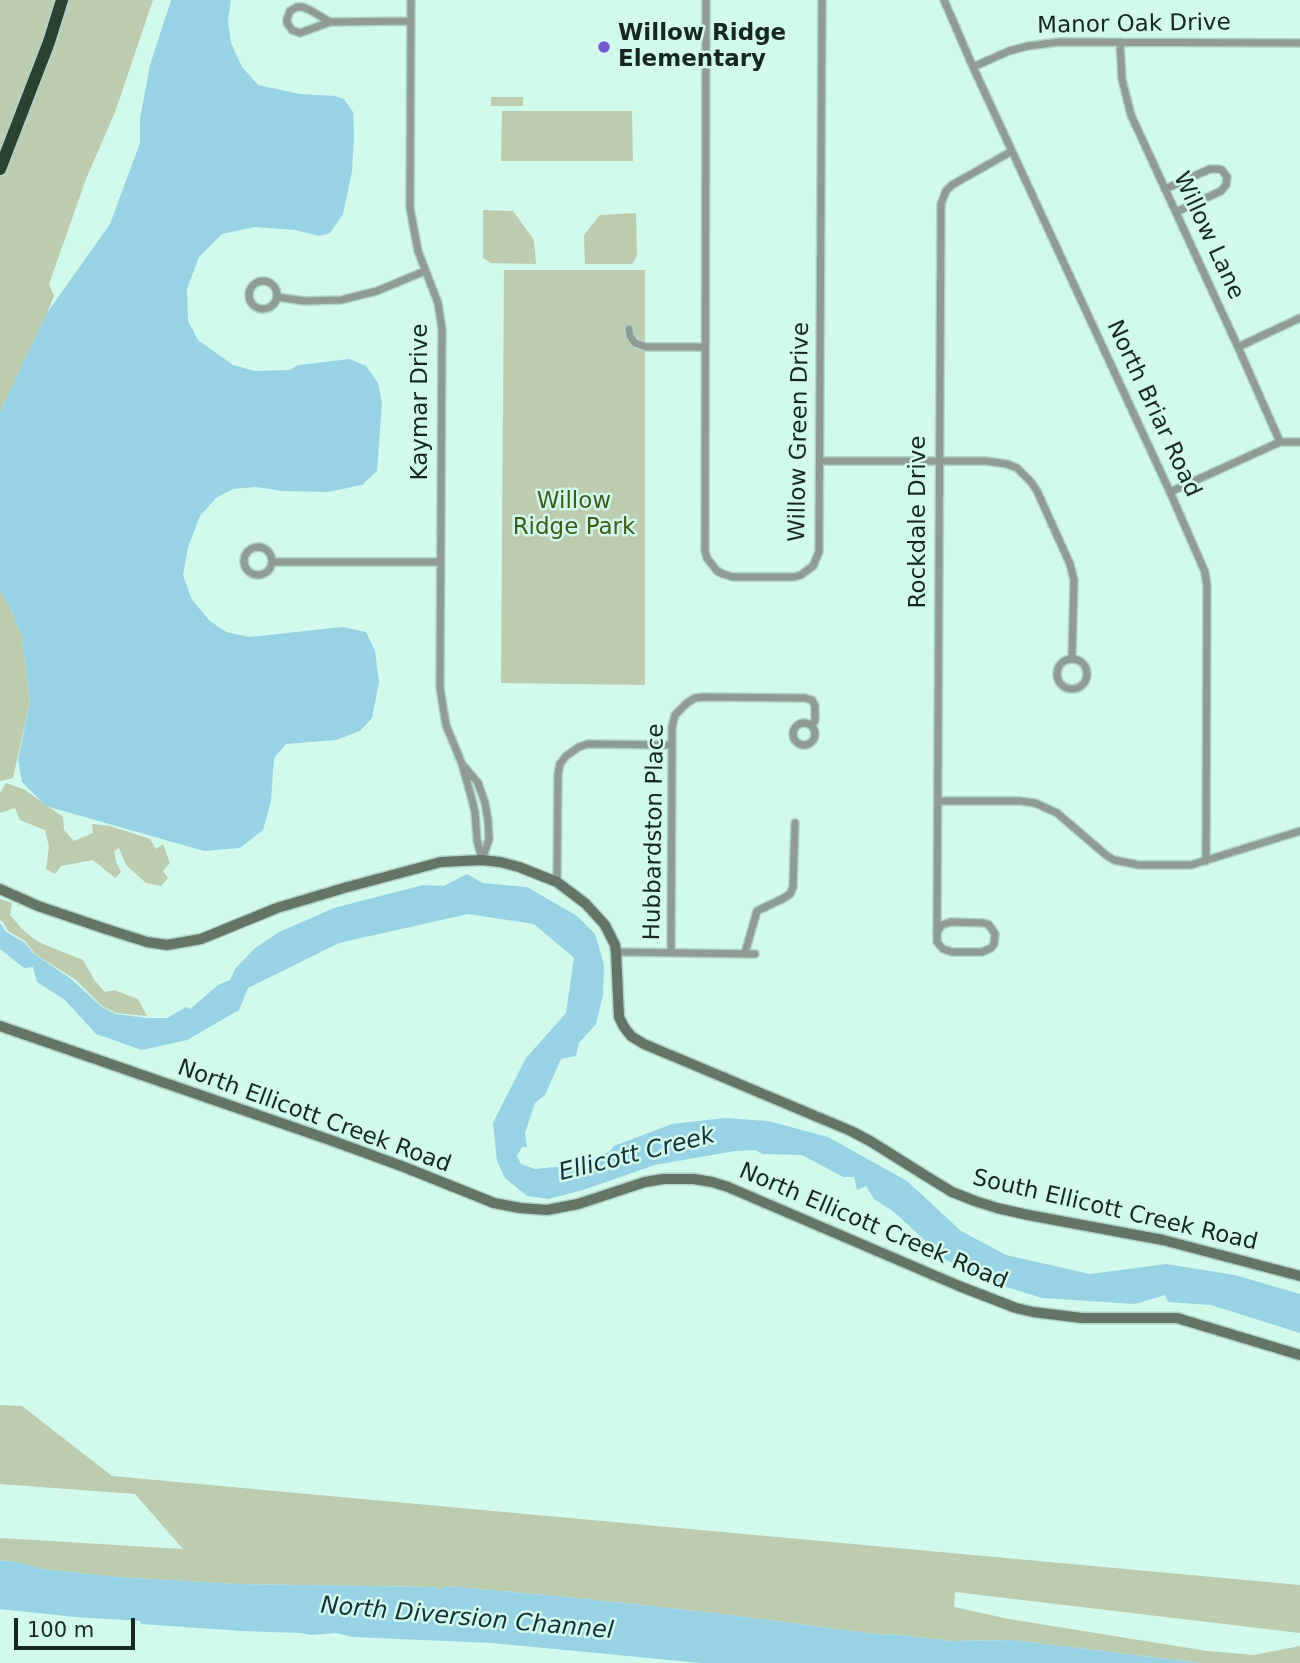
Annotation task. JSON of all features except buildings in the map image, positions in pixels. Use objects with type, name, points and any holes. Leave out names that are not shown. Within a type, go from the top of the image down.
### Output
[{"type":"highway","points":[[0,169],[49,42],[62,0]]},
{"type":"street","name":"Kaymar Drive","points":[[411,0],[410,208],[418,251],[438,303],[442,329],[440,688],[446,725],[462,764],[475,812],[482,860]]},
{"type":"street","name":"Willow Green Drive","points":[[706,0],[705,551],[717,571],[733,577],[801,575],[813,566],[819,552],[822,0]]},
{"type":"street","name":"North Briar Road","points":[[944,0],[1200,556],[1207,579],[1206,862]]},
{"type":"street","points":[[330,22],[302,7],[293,9],[287,19],[289,27],[300,33],[330,22],[411,21]]},
{"type":"street","name":"Manor Oak Drive","points":[[973,67],[1009,51],[1060,41],[1300,43]]},
{"type":"street","name":"Willow Lane","points":[[1120,42],[1125,95],[1132,115],[1280,442]]},
{"type":"street","name":"Rockdale Drive","points":[[937,932],[941,204],[951,185],[1012,151]]},
{"type":"street","points":[[1165,189],[1210,169],[1218,169],[1227,177],[1226,185],[1221,191],[1176,212]]},
{"type":"street","points":[[277,297],[304,301],[350,298],[377,291],[425,271]]},
{"type":"street","points":[[1238,346],[1300,318]]},
{"type":"street","points":[[629,329],[635,343],[646,347],[705,347]]},
{"type":"street","points":[[1170,492],[1280,442],[1300,442]]},
{"type":"street","points":[[820,461],[997,461],[1017,468],[1031,482],[1073,576],[1072,658]]},
{"type":"street","points":[[272,562],[440,562]]},
{"type":"street","points":[[1072,658],[1082,661],[1088,675],[1083,684],[1074,689],[1062,685],[1057,676],[1062,662],[1072,658]]},
{"type":"street","name":"Hubbardston Place","points":[[671,953],[672,727],[675,715],[687,703],[703,697],[810,699],[815,706],[815,721],[811,725]]},
{"type":"street","points":[[557,882],[558,774],[560,764],[566,756],[588,744],[672,745]]},
{"type":"street","name":"Kaymar Drive","points":[[462,764],[484,795],[489,839],[482,860]]},
{"type":"street","points":[[937,801],[1035,803],[1056,813],[1114,860],[1139,864],[1191,865],[1206,862],[1300,831]]},
{"type":"street","points":[[745,953],[757,911],[785,898],[793,887],[795,823]]},
{"type":"street","name":"South Ellicott Creek Road","points":[[0,889],[38,906],[106,929],[157,944],[177,945],[201,939],[277,908],[441,862],[482,860],[519,867],[557,882],[598,916],[610,933],[616,952],[619,1017],[631,1036],[644,1044],[851,1131],[953,1192],[997,1208],[1163,1240],[1300,1276]]},
{"type":"street","points":[[947,922],[984,922],[993,929],[995,939],[991,948],[986,951],[947,951],[939,946],[937,932],[947,922]]},
{"type":"street","points":[[616,952],[755,954]]},
{"type":"street","name":"North Ellicott Creek Road","points":[[0,1026],[333,1141],[494,1203],[547,1210],[579,1204],[645,1182],[694,1179],[712,1182],[1016,1308],[1082,1318],[1177,1318],[1300,1354]]},
{"type":"green space","points":[[0,0],[153,0],[115,112],[86,179],[49,284],[54,296],[0,412]]},
{"type":"green space","points":[[491,97],[523,97],[523,106],[491,106]]},
{"type":"green space","points":[[502,111],[632,111],[633,161],[501,161]]},
{"type":"green space","points":[[483,210],[513,211],[534,240],[536,264],[491,263],[483,258]]},
{"type":"green space","points":[[636,213],[637,256],[632,264],[585,264],[584,235],[600,215]]},
{"type":"green space","name":"Willow Ridge Park","points":[[504,270],[645,270],[645,685],[501,683]]},
{"type":"green space","points":[[0,591],[22,637],[30,702],[13,778],[0,781]]},
{"type":"green space","points":[[6,783],[25,790],[63,817],[64,830],[74,841],[93,833],[92,824],[110,826],[150,839],[156,849],[163,844],[170,863],[163,871],[168,878],[161,886],[146,883],[126,865],[119,848],[114,851],[121,872],[115,878],[93,860],[61,866],[55,874],[46,869],[49,847],[45,830],[20,820],[15,808],[0,813],[0,793]]},
{"type":"green space","points":[[0,899],[12,903],[10,915],[38,942],[83,960],[105,992],[114,990],[138,999],[147,1016],[116,1013],[102,1006],[76,980],[35,954],[25,941],[8,931],[0,920]]},
{"type":"green space","points":[[0,1405],[22,1406],[112,1476],[1300,1585],[1300,1633],[955,1592],[954,1607],[1009,1619],[1207,1651],[1254,1655],[1300,1646],[1300,1663],[1201,1663],[1013,1640],[951,1641],[884,1635],[715,1613],[447,1586],[441,1589],[238,1584],[118,1577],[43,1569],[0,1560],[0,1538],[183,1549],[135,1494],[0,1484]]},
{"type":"water","points":[[171,0],[231,0],[228,20],[231,43],[242,67],[258,85],[300,94],[335,96],[344,99],[353,112],[352,172],[343,214],[330,233],[319,236],[295,230],[255,227],[222,234],[199,257],[187,289],[188,321],[198,340],[233,365],[255,371],[290,370],[298,365],[350,359],[366,366],[378,383],[382,403],[377,471],[362,485],[328,492],[283,491],[256,487],[233,489],[216,498],[200,516],[188,547],[183,575],[192,600],[210,621],[226,632],[250,637],[342,627],[366,632],[375,651],[379,682],[372,718],[360,731],[336,740],[286,744],[274,758],[271,801],[263,830],[240,848],[204,851],[46,806],[22,782],[18,760],[30,702],[22,637],[0,591],[0,412],[47,313],[110,224],[140,143],[140,119],[150,65]]},
{"type":"water","name":"Ellicott Creek","points":[[467,874],[483,883],[527,887],[577,916],[595,934],[604,965],[603,995],[596,1024],[579,1043],[576,1056],[561,1059],[545,1095],[535,1103],[525,1133],[527,1147],[522,1147],[517,1156],[521,1164],[535,1169],[575,1165],[609,1152],[614,1146],[672,1124],[725,1118],[768,1121],[828,1137],[907,1181],[961,1231],[1006,1255],[1090,1274],[1166,1264],[1235,1275],[1300,1294],[1300,1333],[1211,1305],[1168,1302],[1165,1295],[1135,1304],[1042,1298],[990,1282],[946,1260],[894,1212],[874,1199],[866,1186],[857,1190],[854,1177],[843,1177],[802,1155],[763,1154],[755,1150],[735,1151],[655,1165],[548,1199],[527,1196],[505,1178],[497,1161],[493,1123],[526,1058],[566,1013],[574,958],[534,924],[468,914],[339,943],[248,988],[239,1010],[187,1040],[142,1050],[96,1034],[65,1000],[37,982],[33,967],[24,968],[0,949],[0,923],[6,932],[25,943],[33,953],[71,979],[102,1007],[116,1014],[167,1018],[186,1007],[190,1009],[218,985],[230,980],[235,969],[254,949],[279,932],[334,908],[423,885],[444,886]]},
{"type":"water","name":"North Diversion Channel","points":[[0,1560],[43,1569],[118,1577],[238,1584],[441,1589],[447,1586],[715,1613],[884,1635],[951,1641],[1013,1640],[1201,1663],[701,1663],[492,1643],[141,1624],[140,1621],[0,1609]]},
{"type":"place","name":"Willow Ridge Elementary","points":[[604,47]]}]
